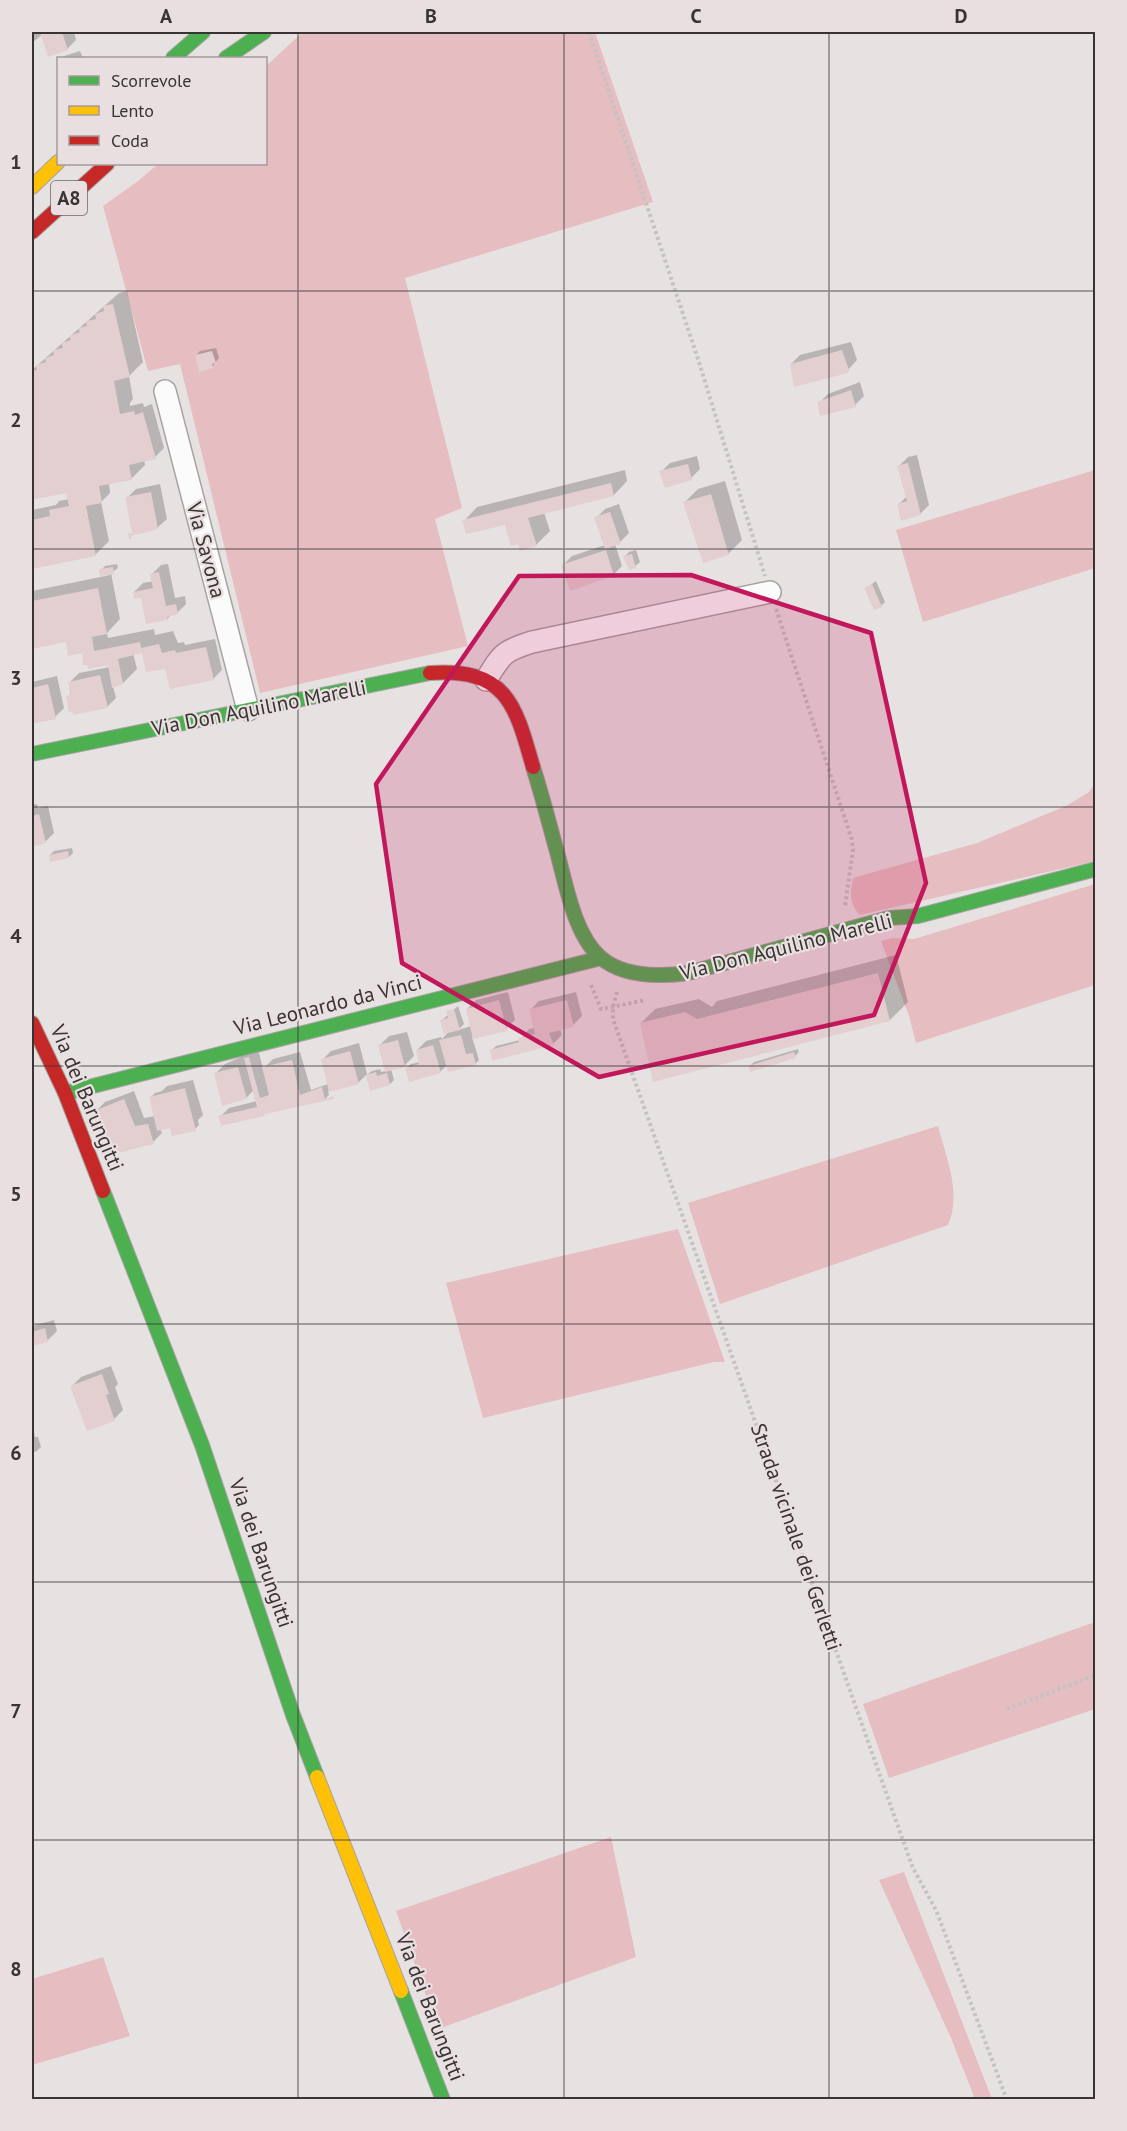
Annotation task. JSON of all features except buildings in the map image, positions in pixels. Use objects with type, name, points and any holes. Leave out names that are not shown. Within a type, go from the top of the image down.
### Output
[{"type":"main road","points":[[174,57],[203,32]]},
{"type":"main road","points":[[226,57],[254,32]]},
{"type":"main road","points":[[226,57],[264,32]]},
{"type":"main road","name":"A8","points":[[32,187],[57,163]]},
{"type":"main road","name":"A8","points":[[32,232],[106,165]]},
{"type":"main road","name":"Via Don Aquilino Marelli","points":[[32,754],[430,674],[458,671],[473,674],[503,692],[514,708],[573,907],[591,946],[601,958],[627,970],[662,976],[688,973],[889,918],[918,916],[1095,869]]},
{"type":"main road","name":"Via Leonardo da Vinci","points":[[65,1093],[601,958]]},
{"type":"main road","name":"Via dei Barungitti","points":[[32,1023],[65,1093],[202,1445],[293,1715],[443,2100]]},
{"type":"street","name":"Via Savona","points":[[165,391],[248,710]]},
{"type":"street","points":[[486,680],[500,656],[509,649],[532,642],[770,592]]},
{"type":"path","points":[[589,32],[698,359],[770,592],[849,829],[853,850],[845,902],[847,913],[855,928]]},
{"type":"path","name":"Strada vicinale dei Gerletti","points":[[627,970],[613,1007],[613,1019],[913,1868],[936,1910],[1007,2100]]},
{"type":"path","points":[[1007,1709],[1095,1675]]},
{"type":"highlighted area","points":[[691,575],[871,633],[926,883],[874,1015],[599,1077],[402,963],[376,784],[519,576]]},
{"type":"shaded area","points":[[303,32],[595,32],[653,202],[405,278],[462,508],[435,519],[468,646],[260,693],[180,364],[148,371],[103,206],[157,165],[267,165],[267,65]]},
{"type":"shaded area","points":[[1095,470],[1095,568],[923,622],[896,530]]},
{"type":"shaded area","points":[[1095,783],[1095,861],[860,915],[854,907],[851,893],[853,878],[977,843],[1068,805],[1089,792]]},
{"type":"shaded area","points":[[1095,884],[1095,985],[916,1043],[909,1016],[881,941],[892,938],[914,939]]},
{"type":"shaded area","points":[[938,1126],[953,1188],[952,1213],[948,1225],[720,1304],[688,1203]]},
{"type":"shaded area","points":[[678,1229],[725,1362],[714,1362],[483,1418],[446,1283]]},
{"type":"shaded area","points":[[1095,1622],[1095,1709],[889,1778],[863,1704]]},
{"type":"shaded area","points":[[611,1837],[636,1957],[438,2029],[396,1911]]},
{"type":"shaded area","points":[[904,1872],[992,2099],[975,2099],[951,2038],[879,1880]]},
{"type":"shaded area","points":[[103,1957],[130,2036],[32,2065],[32,1979]]},
{"type":"traffic: fast","points":[[174,57],[203,32]]},
{"type":"traffic: fast","points":[[227,57],[264,32]]},
{"type":"traffic: fast","points":[[32,754],[430,673]]},
{"type":"traffic: fast","points":[[533,767],[577,922],[591,947],[600,957],[609,964],[630,972],[653,975],[688,973],[889,918],[918,916],[1096,869]]},
{"type":"traffic: fast","points":[[65,1093],[601,958]]},
{"type":"traffic: fast","points":[[103,1191],[202,1445],[293,1715],[317,1777]]},
{"type":"traffic: fast","points":[[401,1991],[443,2100]]},
{"type":"traffic: slow","points":[[32,187],[57,163]]},
{"type":"traffic: slow","points":[[317,1777],[401,1991]]},
{"type":"traffic: jam","points":[[32,232],[106,165]]},
{"type":"traffic: jam","points":[[430,673],[456,673],[476,677],[491,684],[503,694],[513,708],[520,725],[533,767]]},
{"type":"traffic: jam","points":[[32,1023],[65,1093],[103,1191]]}]
